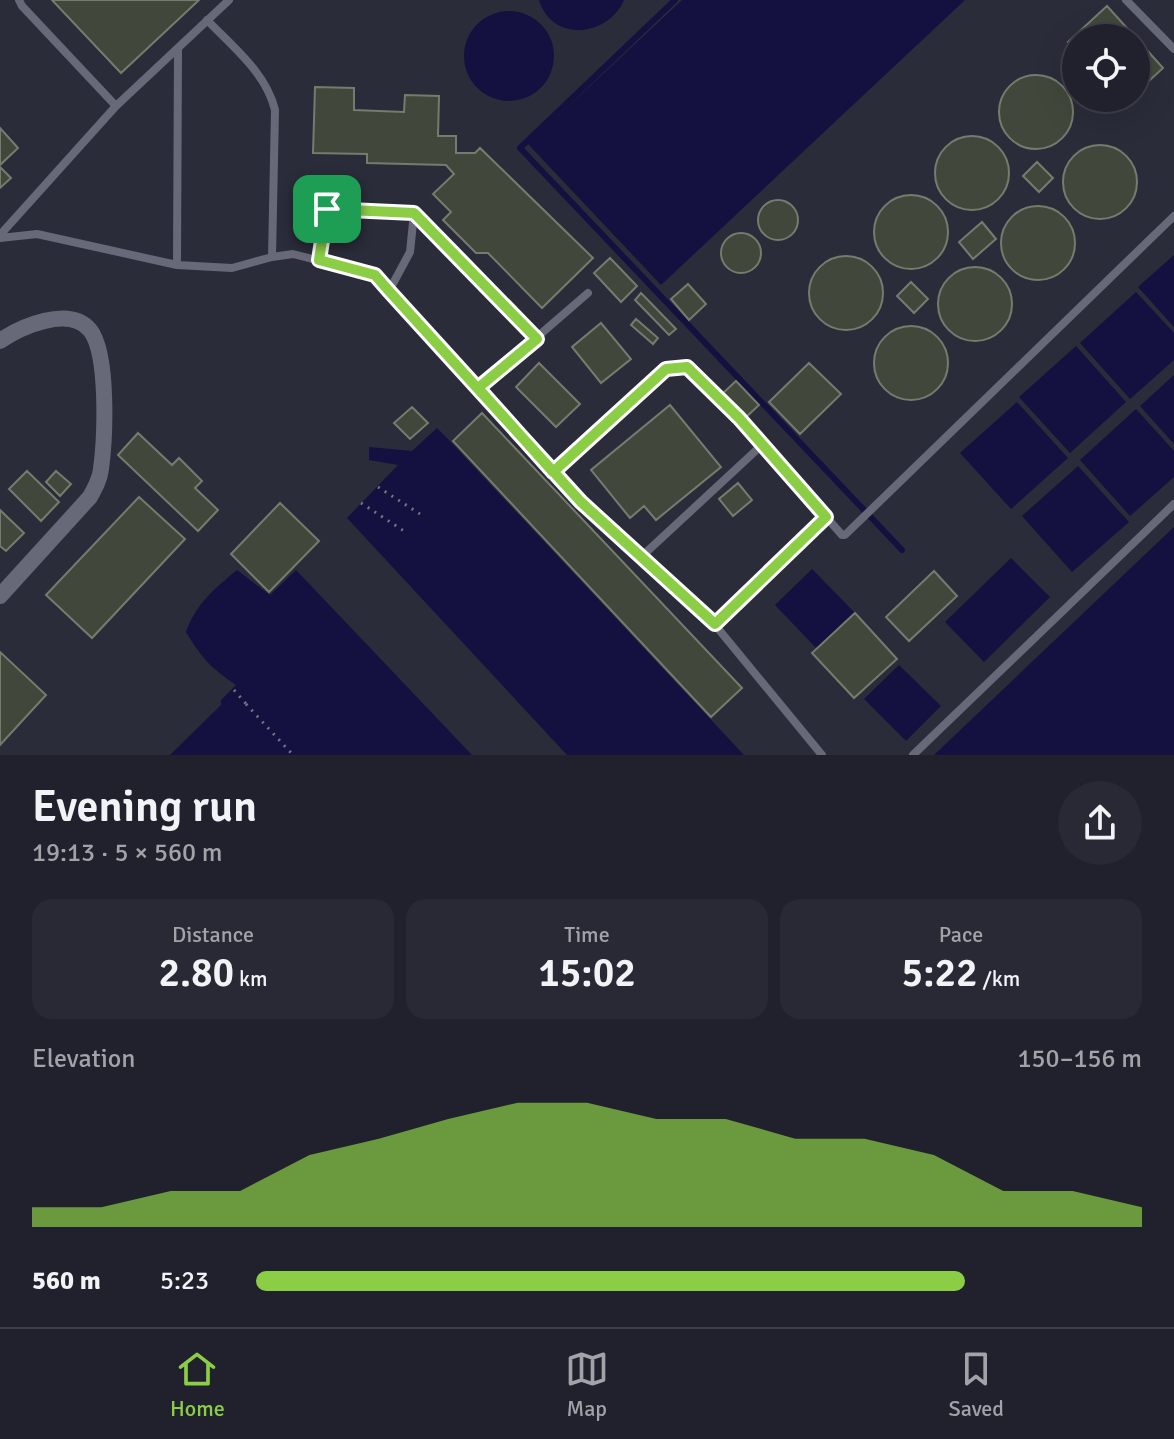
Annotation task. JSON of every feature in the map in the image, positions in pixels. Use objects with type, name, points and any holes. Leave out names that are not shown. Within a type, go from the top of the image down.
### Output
[{"type":"street","points":[[0,341],[30,323],[73,320],[89,329],[96,345],[105,397],[101,471],[97,485],[90,497],[0,596]]},
{"type":"lane","points":[[19,0],[116,106]]},
{"type":"lane","points":[[0,236],[116,106],[229,0]]},
{"type":"lane","points":[[1126,0],[1174,49]]},
{"type":"lane","points":[[207,20],[271,92],[275,110],[272,257]]},
{"type":"lane","points":[[177,265],[178,49]]},
{"type":"lane","points":[[319,260],[327,209],[414,213],[537,339]]},
{"type":"lane","points":[[389,291],[410,252],[414,213]]},
{"type":"lane","points":[[553,472],[666,369],[687,367],[844,536],[1174,216]]},
{"type":"lane","points":[[0,236],[37,234],[177,265],[232,268],[293,254],[375,275],[553,472],[640,558],[715,624],[822,755]]},
{"type":"lane","points":[[478,388],[588,293]]},
{"type":"lane","points":[[640,558],[762,445]]},
{"type":"lane","points":[[913,755],[1174,504]]},
{"type":"lane","points":[[715,624],[826,517]]},
{"type":"path","points":[[378,487],[420,514]]},
{"type":"path","points":[[361,503],[407,533]]},
{"type":"path","points":[[234,690],[253,712]]},
{"type":"path","points":[[246,704],[293,755]]},
{"type":"shaded area","points":[[539,0],[624,0],[606,22],[580,30],[567,29],[556,23],[546,14]]},
{"type":"shaded area","points":[[682,0],[965,0],[661,285],[528,144]]},
{"type":"shaded area","points":[[500,11],[518,11],[534,18],[547,31],[554,47],[554,65],[547,81],[534,94],[518,101],[500,101],[484,94],[471,81],[464,65],[464,47],[471,31],[484,18]]},
{"type":"shaded area","points":[[1174,255],[1174,327],[1138,287]]},
{"type":"shaded area","points":[[1136,292],[1174,333],[1174,360],[1130,399],[1080,343]]},
{"type":"shaded area","points":[[1076,346],[1126,402],[1070,453],[1019,397]]},
{"type":"shaded area","points":[[1174,375],[1174,444],[1140,406]]},
{"type":"shaded area","points":[[1017,402],[1068,458],[1011,509],[960,453]]},
{"type":"shaded area","points":[[1136,409],[1174,451],[1174,477],[1130,516],[1080,460]]},
{"type":"shaded area","points":[[437,428],[744,755],[567,755],[347,518],[398,465],[369,460],[369,447],[412,451]]},
{"type":"shaded area","points":[[1078,466],[1129,522],[1072,572],[1022,516]]},
{"type":"shaded area","points":[[1174,527],[1174,755],[934,755]]},
{"type":"shaded area","points":[[1011,558],[1050,597],[984,662],[945,622]]},
{"type":"shaded area","points":[[812,569],[855,613],[817,649],[775,605]]},
{"type":"shaded area","points":[[237,570],[270,595],[296,570],[472,755],[170,755],[221,705],[221,700],[236,685],[208,662],[186,632],[200,605]]},
{"type":"shaded area","points":[[899,665],[941,706],[906,741],[864,699]]},
{"type":"building","points":[[52,0],[199,0],[121,73]]},
{"type":"building","points":[[1107,6],[1123,24],[1088,24]]},
{"type":"building","points":[[1150,54],[1163,68],[1150,80]]},
{"type":"building","points":[[1029,76],[1043,76],[1062,86],[1062,112],[1073,112],[1067,133],[1057,143],[1043,148],[1029,148],[1015,143],[1005,133],[1000,119],[1000,105],[1005,91],[1015,81]]},
{"type":"building","points":[[315,87],[354,88],[354,110],[404,112],[405,95],[439,96],[438,136],[456,136],[456,153],[475,153],[480,148],[593,258],[542,308],[488,253],[476,253],[443,220],[451,212],[433,194],[454,174],[446,165],[367,163],[367,154],[313,153]]},
{"type":"building","points":[[0,128],[18,148],[0,165]]},
{"type":"building","points":[[972,136],[993,142],[1003,152],[1009,173],[1003,194],[993,204],[972,210],[951,204],[941,194],[935,173],[941,152],[951,142]]},
{"type":"building","points":[[1100,145],[1121,151],[1131,161],[1137,182],[1131,203],[1121,213],[1100,219],[1079,213],[1069,203],[1063,182],[1069,161],[1079,151]]},
{"type":"building","points":[[1037,162],[1053,178],[1039,192],[1023,176]]},
{"type":"building","points":[[0,167],[11,178],[0,188]]},
{"type":"building","points":[[911,195],[932,201],[942,211],[948,232],[942,253],[932,263],[911,269],[890,263],[880,253],[874,232],[880,211],[890,201]]},
{"type":"building","points":[[778,200],[792,206],[798,220],[792,234],[778,240],[764,234],[758,220],[764,206]]},
{"type":"building","points":[[1038,206],[1059,212],[1069,222],[1075,243],[1069,264],[1059,274],[1038,280],[1017,274],[1007,264],[1001,243],[1007,222],[1017,212]]},
{"type":"building","points":[[982,222],[996,239],[973,259],[959,242]]},
{"type":"building","points":[[741,233],[755,239],[761,253],[755,267],[741,273],[727,267],[721,253],[727,239]]},
{"type":"building","points":[[846,256],[867,262],[877,272],[883,293],[877,314],[867,324],[846,330],[825,324],[815,314],[809,293],[815,272],[825,262]]},
{"type":"building","points":[[610,258],[637,286],[621,302],[594,273]]},
{"type":"building","points":[[975,267],[996,273],[1006,283],[1012,304],[1006,325],[996,335],[975,341],[954,335],[944,325],[938,304],[944,283],[954,273]]},
{"type":"building","points":[[911,282],[928,299],[914,313],[897,296]]},
{"type":"building","points":[[688,284],[706,304],[689,320],[671,299]]},
{"type":"building","points":[[641,293],[676,329],[669,335],[635,300]]},
{"type":"building","points":[[636,319],[658,338],[653,344],[631,325]]},
{"type":"building","points":[[601,323],[631,359],[601,383],[572,347]]},
{"type":"building","points":[[911,326],[932,332],[942,342],[948,363],[942,384],[932,394],[911,400],[890,394],[880,384],[874,363],[880,342],[890,332]]},
{"type":"building","points":[[539,363],[580,404],[556,427],[516,387]]},
{"type":"building","points":[[809,363],[841,394],[800,434],[769,402]]},
{"type":"building","points":[[736,381],[759,405],[744,419],[721,395]]},
{"type":"building","points":[[670,405],[721,467],[656,520],[644,506],[630,518],[591,470]]},
{"type":"building","points":[[412,407],[428,423],[410,439],[394,423]]},
{"type":"building","points":[[482,413],[742,688],[711,717],[453,441]]},
{"type":"building","points":[[138,433],[172,465],[179,458],[202,481],[195,488],[218,510],[198,531],[118,455]]},
{"type":"building","points":[[27,471],[59,502],[41,521],[9,489]]},
{"type":"building","points":[[56,471],[71,484],[60,496],[46,482]]},
{"type":"building","points":[[738,483],[752,500],[733,516],[719,499]]},
{"type":"building","points":[[139,497],[185,539],[92,638],[46,595]]},
{"type":"building","points":[[280,503],[319,541],[269,592],[231,554]]},
{"type":"building","points":[[0,510],[24,533],[6,551],[0,546]]},
{"type":"building","points":[[934,571],[957,596],[909,641],[886,617]]},
{"type":"building","points":[[855,613],[897,659],[854,698],[812,653]]},
{"type":"building","points":[[0,652],[46,695],[0,745]]},
{"type":"waterway","points":[[675,0],[520,148],[902,550]]},
{"type":"route","points":[[327,209],[319,260],[375,275],[553,472],[581,502],[715,624],[826,517],[739,418],[687,367],[666,369],[553,472],[478,388],[537,339],[414,213],[327,209]]}]
